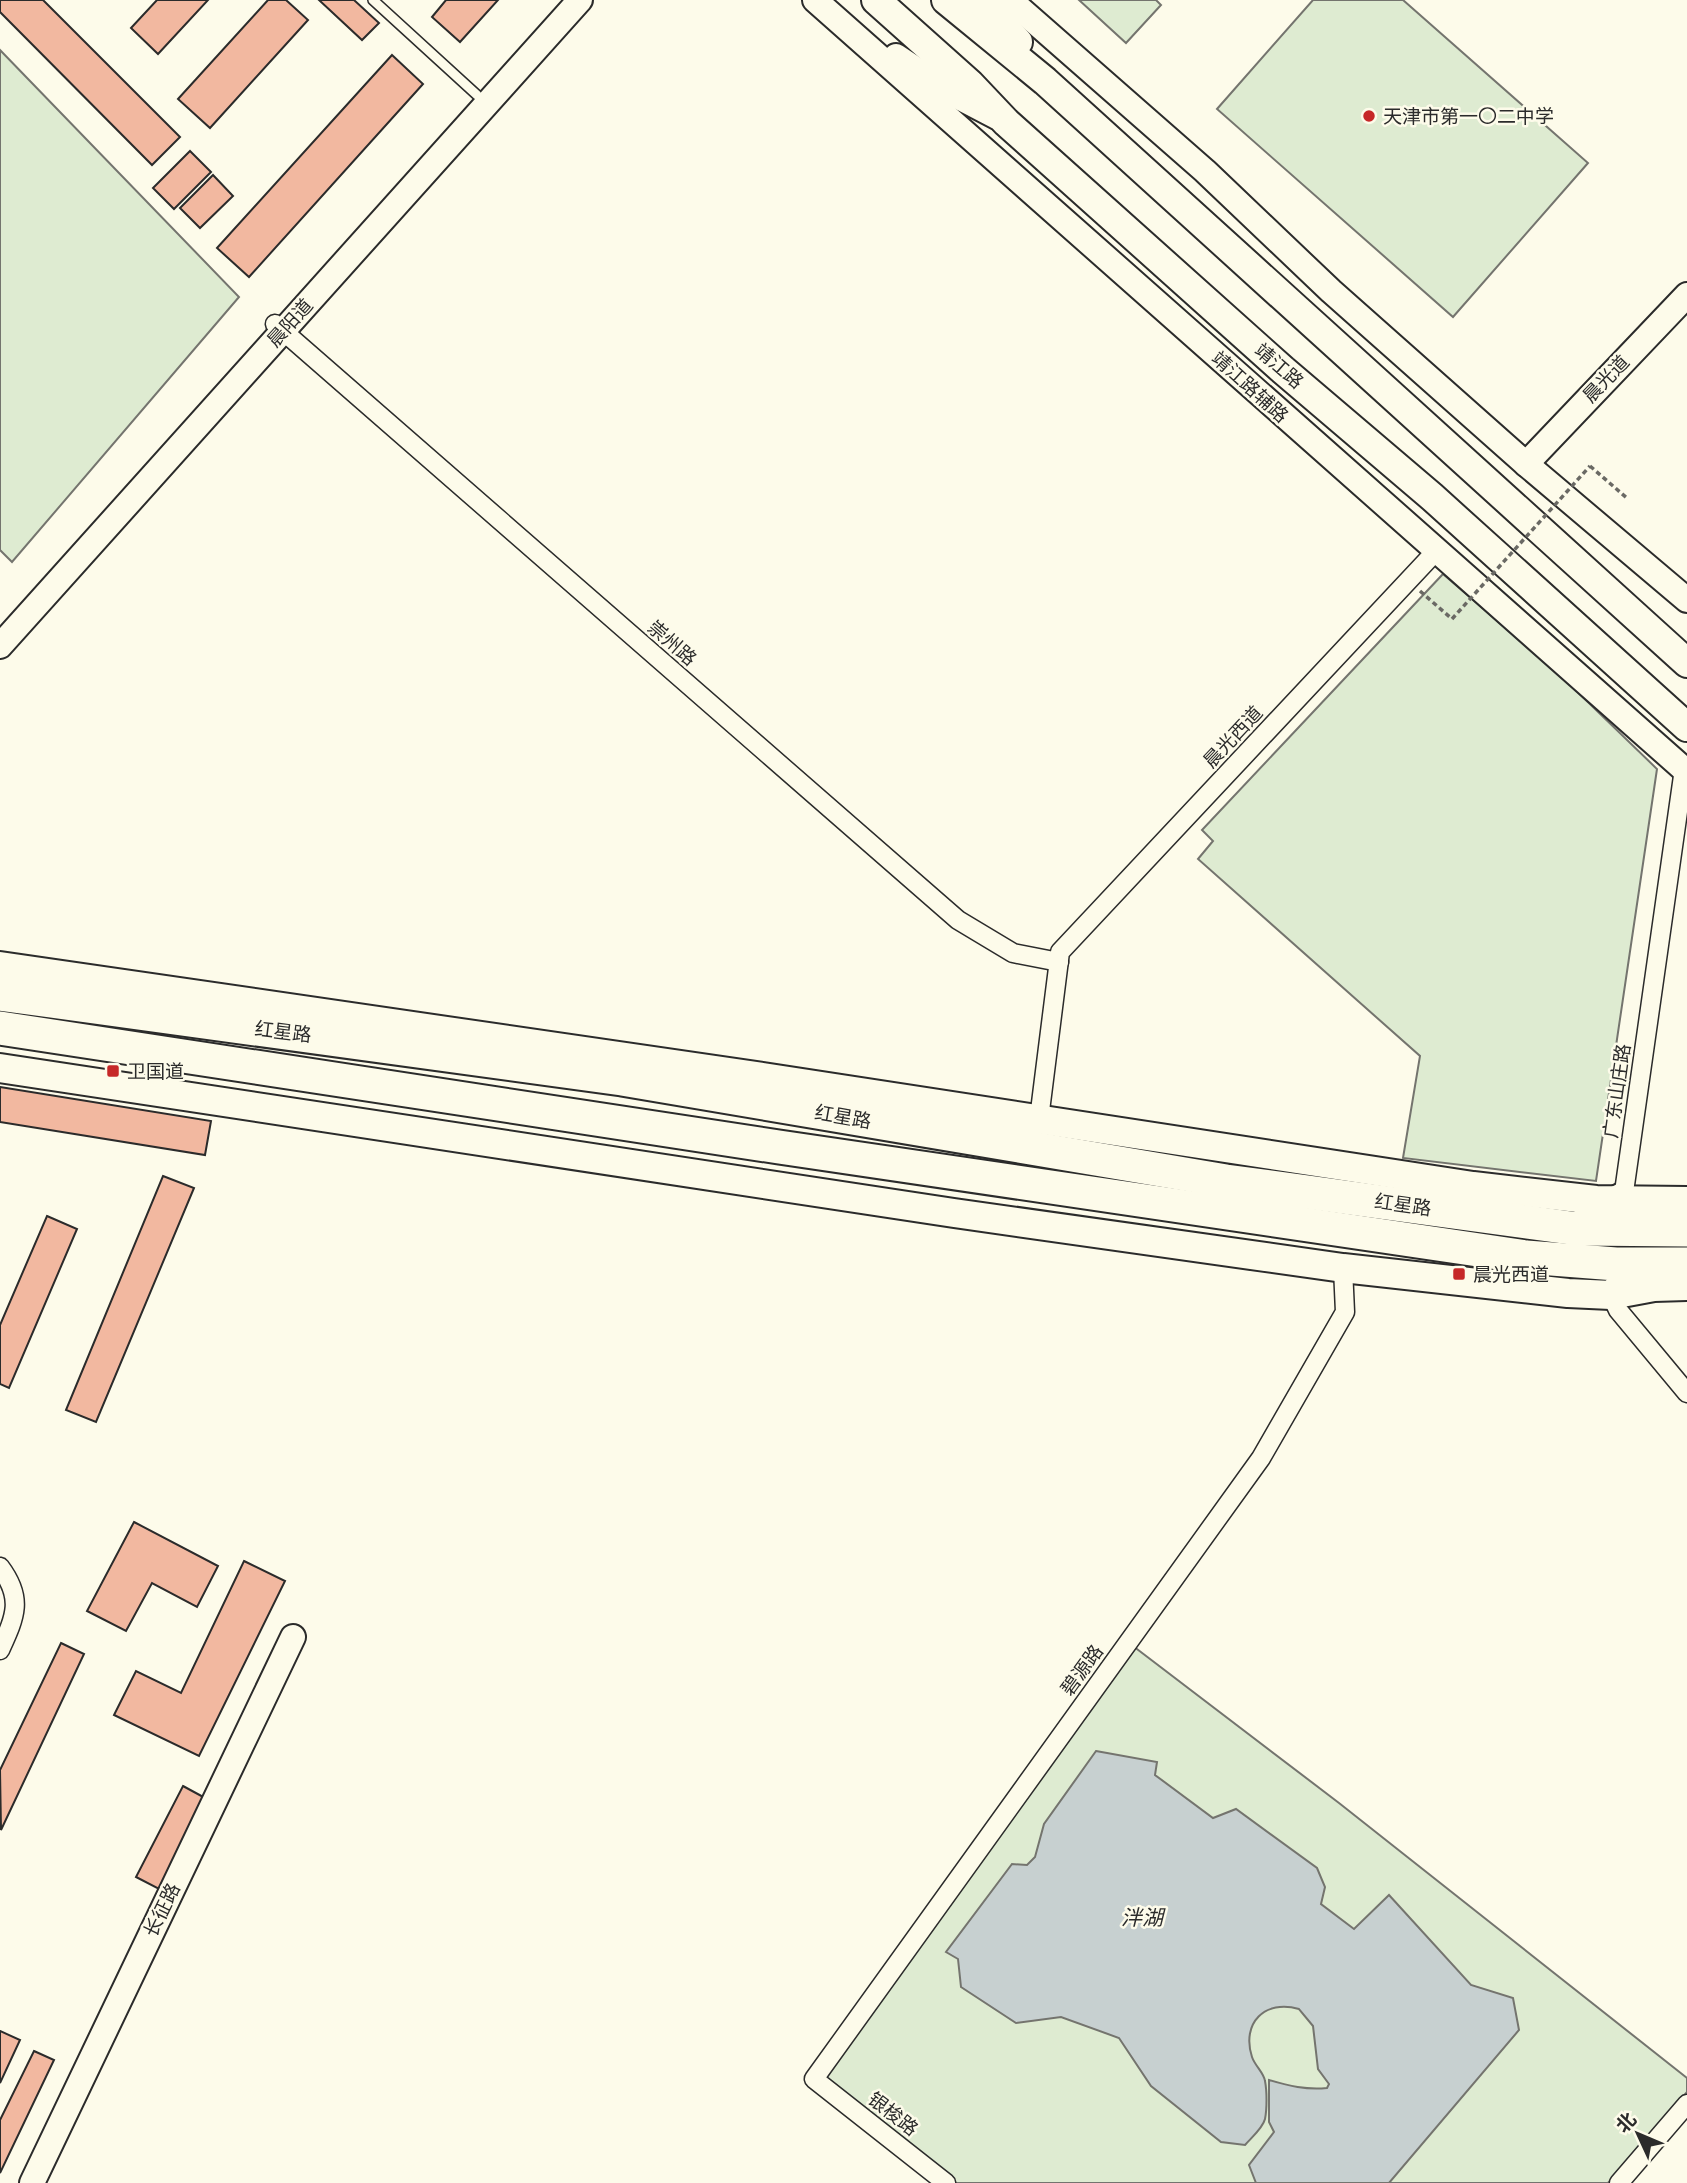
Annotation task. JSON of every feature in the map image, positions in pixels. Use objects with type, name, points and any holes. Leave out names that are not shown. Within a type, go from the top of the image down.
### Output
[{"type":"highway","name":"红星路","points":[[0,994],[622,1079],[1226,1181],[1578,1229],[1621,1215],[1687,1230]]},
{"type":"highway","name":"红星路","points":[[0,1028],[792,1149],[1526,1257],[1614,1279],[1687,1264]]},
{"type":"highway","points":[[1614,1279],[1654,1287]]},
{"type":"main road","name":"靖江路","points":[[876,0],[970,85],[1006,122],[1283,370],[1431,496],[1687,727]]},
{"type":"main road","points":[[946,0],[1045,82],[1687,663]]},
{"type":"main road","points":[[980,0],[1013,36],[1045,82]]},
{"type":"main road","points":[[0,966],[1039,1119],[1473,1186],[1596,1200],[1621,1215],[1687,1201]]},
{"type":"main road","points":[[0,1068],[954,1213],[1343,1268],[1568,1293],[1614,1279]]},
{"type":"main road","points":[[1654,1287],[1687,1286]]},
{"type":"street","name":"晨阳道","points":[[0,646],[561,0]]},
{"type":"street","name":"晨阳道","points":[[0,631],[580,0]]},
{"type":"street","name":"靖江路辅路","points":[[815,0],[1686,771]]},
{"type":"street","points":[[1010,0],[1205,171],[1331,291],[1526,464],[1687,600]]},
{"type":"street","points":[[847,28],[913,66],[953,94],[1006,122]]},
{"type":"street","name":"晨光道","points":[[1526,464],[1687,295]]},
{"type":"street","name":"崇州路","points":[[279,327],[958,920],[1013,953],[1059,962]]},
{"type":"street","name":"晨光西道","points":[[1039,1119],[1060,952],[1437,550]]},
{"type":"street","name":"广东山庄路","points":[[1614,1279],[1686,771]]},
{"type":"street","name":"碧源路","points":[[814,2079],[1261,1458],[1345,1312],[1343,1268]]},
{"type":"street","points":[[1614,1279],[1618,1310],[1687,1393]]},
{"type":"street","points":[[0,1567],[13,1585],[16,1606],[13,1623],[0,1650]]},
{"type":"street","name":"长征路","points":[[32,2183],[293,1637]]},
{"type":"street","name":"银梭路","points":[[814,2079],[946,2183]]},
{"type":"street","points":[[1619,2183],[1687,2104]]},
{"type":"lane","points":[[373,0],[477,95]]},
{"type":"path","points":[[1408,580],[1452,619],[1590,466],[1628,499]]},
{"type":"green space","points":[[1079,0],[1156,0],[1161,5],[1126,43]]},
{"type":"green space","points":[[1313,0],[1403,0],[1588,163],[1453,317],[1217,109]]},
{"type":"green space","points":[[0,50],[239,297],[12,562],[0,550]]},
{"type":"green space","points":[[1443,574],[1561,676],[1657,769],[1596,1181],[1403,1158],[1420,1056],[1198,859],[1213,841],[1202,830]]},
{"type":"green space","points":[[1133,1646],[1339,1803],[1687,2078],[1687,2092],[1608,2183],[956,2183],[821,2077]]},
{"type":"water","name":"泮湖","points":[[1096,1751],[1157,1762],[1155,1775],[1213,1818],[1236,1809],[1317,1868],[1325,1887],[1321,1904],[1354,1929],[1389,1895],[1471,1985],[1513,1998],[1519,2030],[1389,2183],[1256,2183],[1249,2165],[1274,2132],[1269,2122],[1269,2080],[1312,2088],[1327,2088],[1329,2084],[1318,2069],[1313,2026],[1299,2009],[1287,2007],[1266,2011],[1253,2024],[1249,2045],[1253,2060],[1264,2078],[1266,2110],[1262,2126],[1245,2145],[1221,2142],[1151,2086],[1119,2038],[1061,2017],[1016,2023],[961,1987],[958,1959],[946,1952],[1012,1864],[1027,1865],[1035,1857],[1044,1824]]},
{"type":"building","points":[[0,0],[43,0],[180,137],[152,165],[0,12]]},
{"type":"building","points":[[157,0],[208,0],[158,54],[131,28]]},
{"type":"building","points":[[268,0],[286,0],[308,20],[210,128],[178,99]]},
{"type":"building","points":[[319,0],[354,0],[379,23],[362,40]]},
{"type":"building","points":[[446,0],[498,0],[460,42],[432,17]]},
{"type":"building","points":[[392,55],[423,84],[249,277],[217,248]]},
{"type":"building","points":[[190,151],[211,172],[174,209],[153,188]]},
{"type":"building","points":[[213,175],[233,196],[200,228],[180,208]]},
{"type":"building","points":[[0,1087],[211,1121],[205,1155],[0,1122]]},
{"type":"building","points":[[163,1176],[194,1188],[96,1422],[66,1410]]},
{"type":"building","points":[[47,1216],[77,1229],[9,1388],[0,1384],[0,1325]]},
{"type":"building","points":[[134,1522],[218,1566],[197,1607],[152,1583],[126,1631],[87,1611]]},
{"type":"building","points":[[244,1561],[285,1581],[199,1756],[114,1715],[136,1671],[181,1693]]},
{"type":"building","points":[[61,1643],[84,1654],[1,1830],[0,1770]]},
{"type":"building","points":[[183,1786],[207,1799],[161,1890],[136,1877]]},
{"type":"building","points":[[0,2031],[20,2040],[0,2083]]},
{"type":"building","points":[[34,2051],[54,2060],[0,2173],[0,2120]]},
{"type":"place","name":"天津市第一〇二中学","points":[[1369,116]]},
{"type":"place","name":"卫国道","points":[[113,1071]]},
{"type":"place","name":"晨光西道","points":[[1459,1274]]}]
